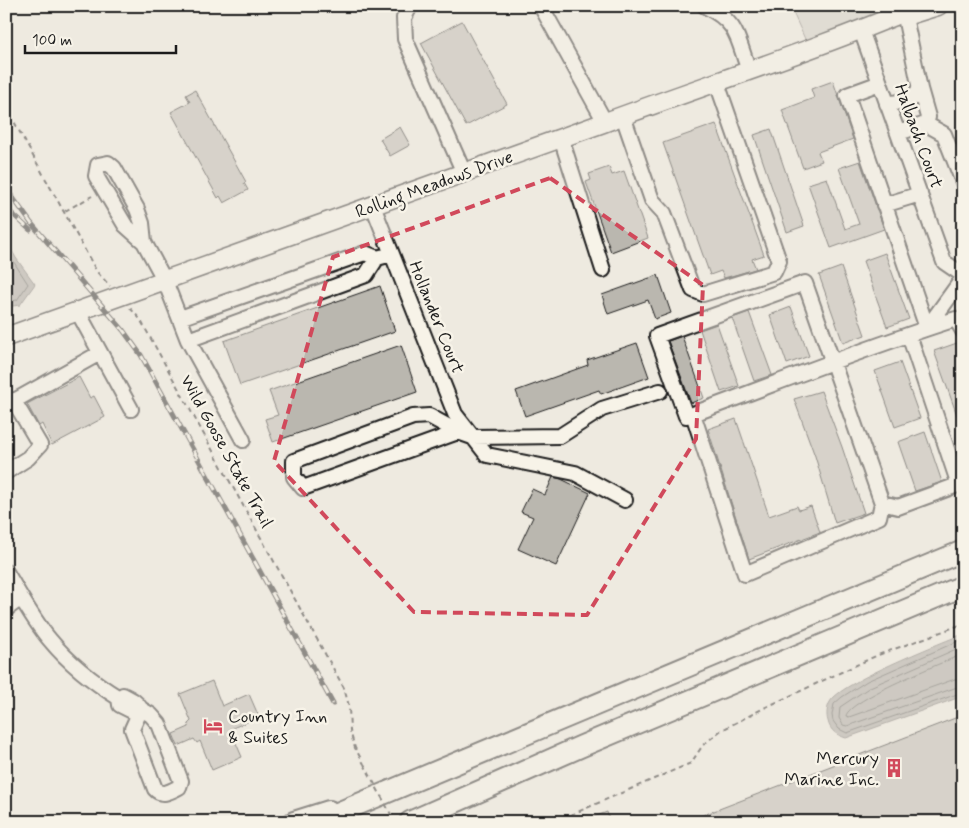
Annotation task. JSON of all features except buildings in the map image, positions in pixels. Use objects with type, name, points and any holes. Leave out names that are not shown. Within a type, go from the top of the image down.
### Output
[{"type":"highway","points":[[316,822],[963,550]]},
{"type":"highway","points":[[410,822],[591,742],[963,586]]},
{"type":"highway","points":[[294,822],[366,800]]},
{"type":"highway","points":[[415,822],[434,812]]},
{"type":"main road","name":"Rolling Meadows Drive","points":[[6,337],[912,11],[938,6]]},
{"type":"street","points":[[410,6],[404,18],[405,39],[464,173]]},
{"type":"street","points":[[705,6],[721,14],[733,27],[749,71]]},
{"type":"street","points":[[546,8],[606,122]]},
{"type":"street","points":[[912,11],[920,90],[928,117],[926,124]]},
{"type":"street","name":"Halbach Court","points":[[861,30],[944,262],[963,276]]},
{"type":"street","points":[[622,116],[652,200],[664,212],[693,290],[703,294],[774,272],[779,261],[717,82]]},
{"type":"street","points":[[880,83],[846,96],[927,328]]},
{"type":"street","points":[[888,104],[910,100],[920,90]]},
{"type":"street","points":[[898,133],[926,124],[944,134],[963,182]]},
{"type":"street","points":[[561,138],[603,270]]},
{"type":"street","points":[[144,242],[142,223],[137,209],[114,168],[108,163],[98,165],[96,176],[125,224],[144,242],[165,281],[188,340],[243,440]]},
{"type":"street","points":[[884,205],[920,194]]},
{"type":"street","name":"Hollander Court","points":[[373,206],[455,414],[487,455],[575,473],[625,500]]},
{"type":"street","points":[[180,318],[365,253],[377,258],[392,254]]},
{"type":"street","points":[[188,340],[366,275],[377,258]]},
{"type":"street","points":[[927,328],[963,276]]},
{"type":"street","points":[[693,414],[745,574],[879,517],[882,503],[833,363],[805,283],[657,336],[686,416],[833,363],[927,328],[956,319],[963,331]]},
{"type":"street","points":[[78,312],[131,409]]},
{"type":"street","points":[[882,503],[898,507],[961,484],[909,335]]},
{"type":"street","points":[[6,472],[28,458],[40,445],[10,400],[100,353]]},
{"type":"street","points":[[458,432],[303,488],[294,477],[294,461],[413,417],[429,416],[458,432],[472,437],[560,436],[602,409],[660,391]]},
{"type":"street","points":[[6,572],[50,640],[84,674],[118,698],[120,705],[132,711],[141,709],[158,724],[181,781],[179,787],[162,794],[158,793],[155,789],[132,729],[141,709]]},
{"type":"street","points":[[6,609],[22,598]]},
{"type":"path","name":"Wild Goose State Trail","points":[[6,107],[97,272],[140,319],[344,688],[350,706],[350,731],[355,748],[395,822]]},
{"type":"path","points":[[64,211],[92,196]]},
{"type":"path","points":[[554,822],[691,763],[703,745],[720,731],[764,708],[878,656],[963,624]]},
{"type":"highlighted area","points":[[550,178],[703,285],[696,439],[587,615],[414,612],[274,461],[333,257]]},
{"type":"shaded area","points":[[790,6],[919,6],[810,50]]},
{"type":"water","points":[[6,240],[16,258],[35,284],[20,305],[6,307]]},
{"type":"water","points":[[963,634],[963,696],[846,738],[832,730],[828,721],[827,711],[830,702],[838,694],[870,675]]},
{"type":"railway","points":[[6,188],[31,223],[123,330],[141,355],[333,704]]},
{"type":"railway","points":[[6,208],[30,230]]},
{"type":"place","name":"Country Inn & Suites","points":[[213,726]]},
{"type":"place","name":"Mercury Marine Inc.","points":[[894,768]]}]
